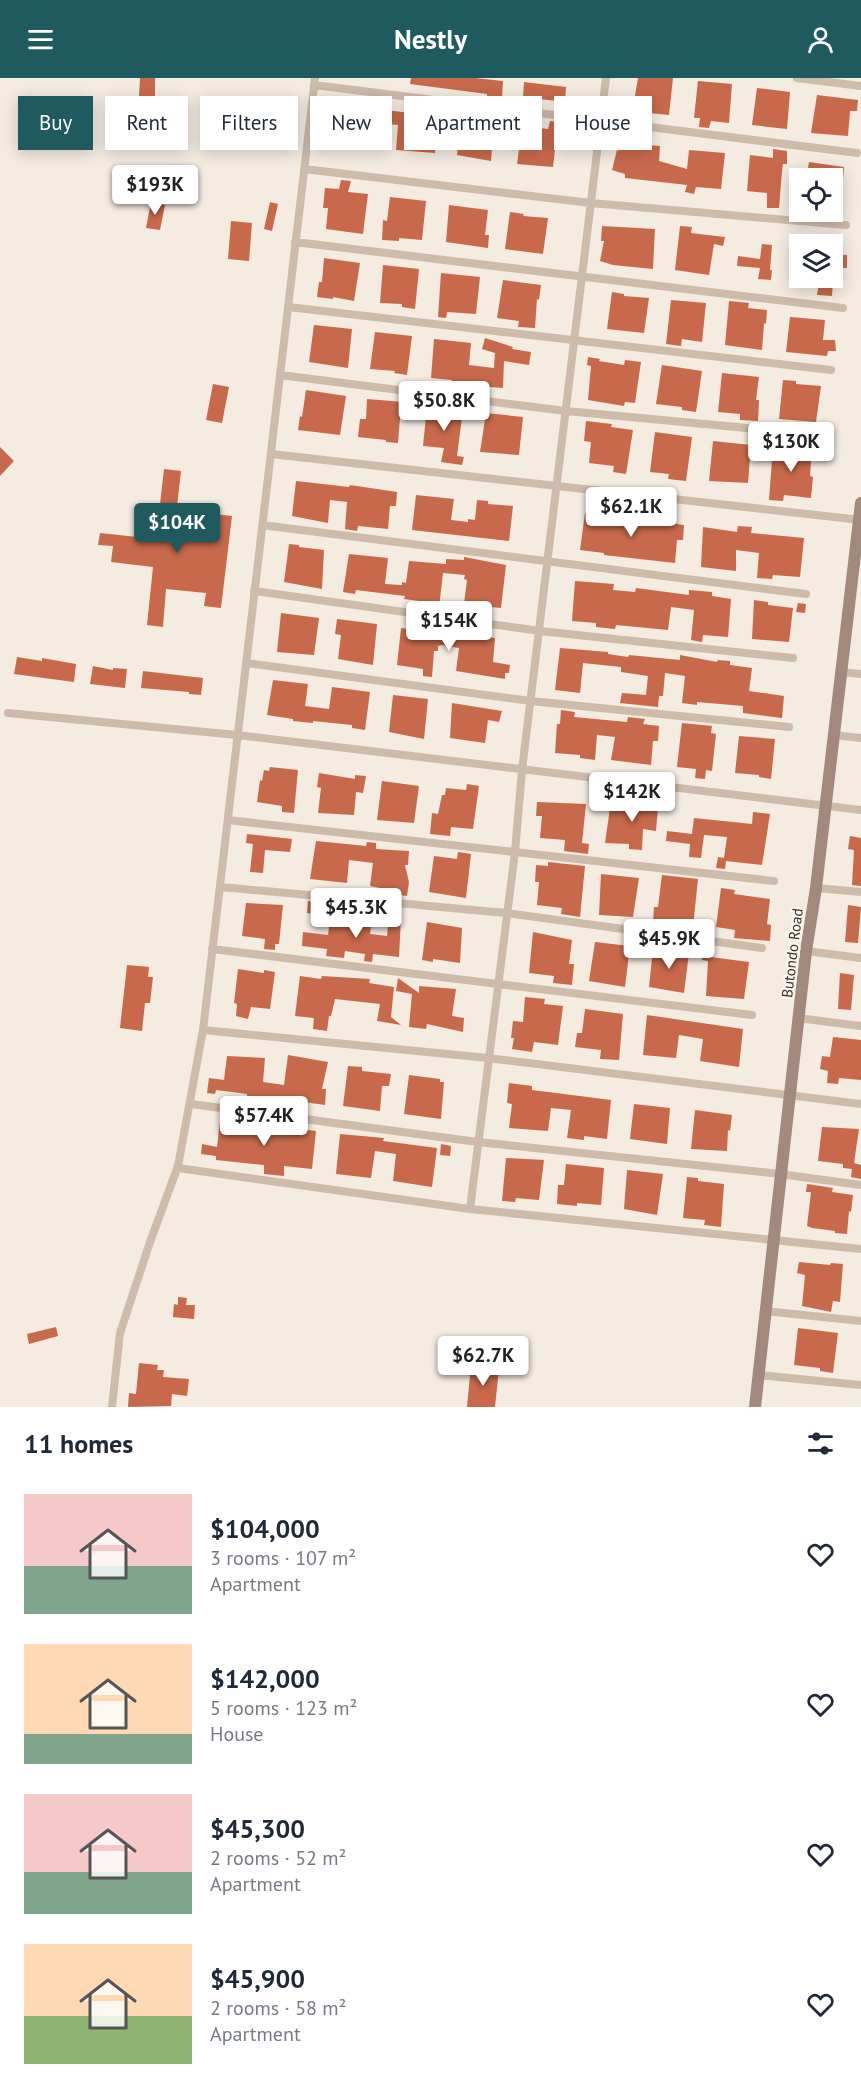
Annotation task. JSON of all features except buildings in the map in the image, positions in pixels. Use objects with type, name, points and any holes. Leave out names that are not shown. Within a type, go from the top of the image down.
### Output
[{"type":"street","points":[[604,96],[606,78]]},
{"type":"street","points":[[797,78],[861,86]]},
{"type":"street","points":[[112,1407],[120,1333],[150,1242],[178,1168],[203,1030],[314,82],[554,115]]},
{"type":"street","points":[[652,127],[856,153]]},
{"type":"street","points":[[470,1209],[515,852],[522,770],[597,150]]},
{"type":"street","points":[[304,169],[591,203],[846,225]]},
{"type":"street","points":[[296,242],[843,308]]},
{"type":"street","points":[[288,307],[831,370]]},
{"type":"street","points":[[280,375],[566,411],[822,435]]},
{"type":"street","points":[[271,454],[860,520]]},
{"type":"street","name":"Butondo Road","points":[[754,1407],[833,735],[841,672],[855,600],[861,503]]},
{"type":"street","points":[[262,525],[806,594]]},
{"type":"street","points":[[254,591],[540,631],[793,658]]},
{"type":"street","points":[[246,663],[531,701],[789,727]]},
{"type":"street","points":[[841,672],[861,674]]},
{"type":"street","points":[[8,713],[237,735],[861,810]]},
{"type":"street","points":[[833,735],[861,738]]},
{"type":"street","points":[[228,820],[774,881]]},
{"type":"street","points":[[220,887],[506,913],[762,948]]},
{"type":"street","points":[[816,888],[861,892]]},
{"type":"street","points":[[212,949],[752,1015]]},
{"type":"street","points":[[806,951],[861,958]]},
{"type":"street","points":[[798,1018],[861,1026]]},
{"type":"street","points":[[203,1030],[488,1058],[861,1104]]},
{"type":"street","points":[[191,1104],[478,1142],[780,1174],[861,1185]]},
{"type":"street","points":[[178,1168],[470,1209],[861,1249]]},
{"type":"street","points":[[765,1311],[861,1321]]},
{"type":"street","points":[[758,1375],[861,1385]]}]
